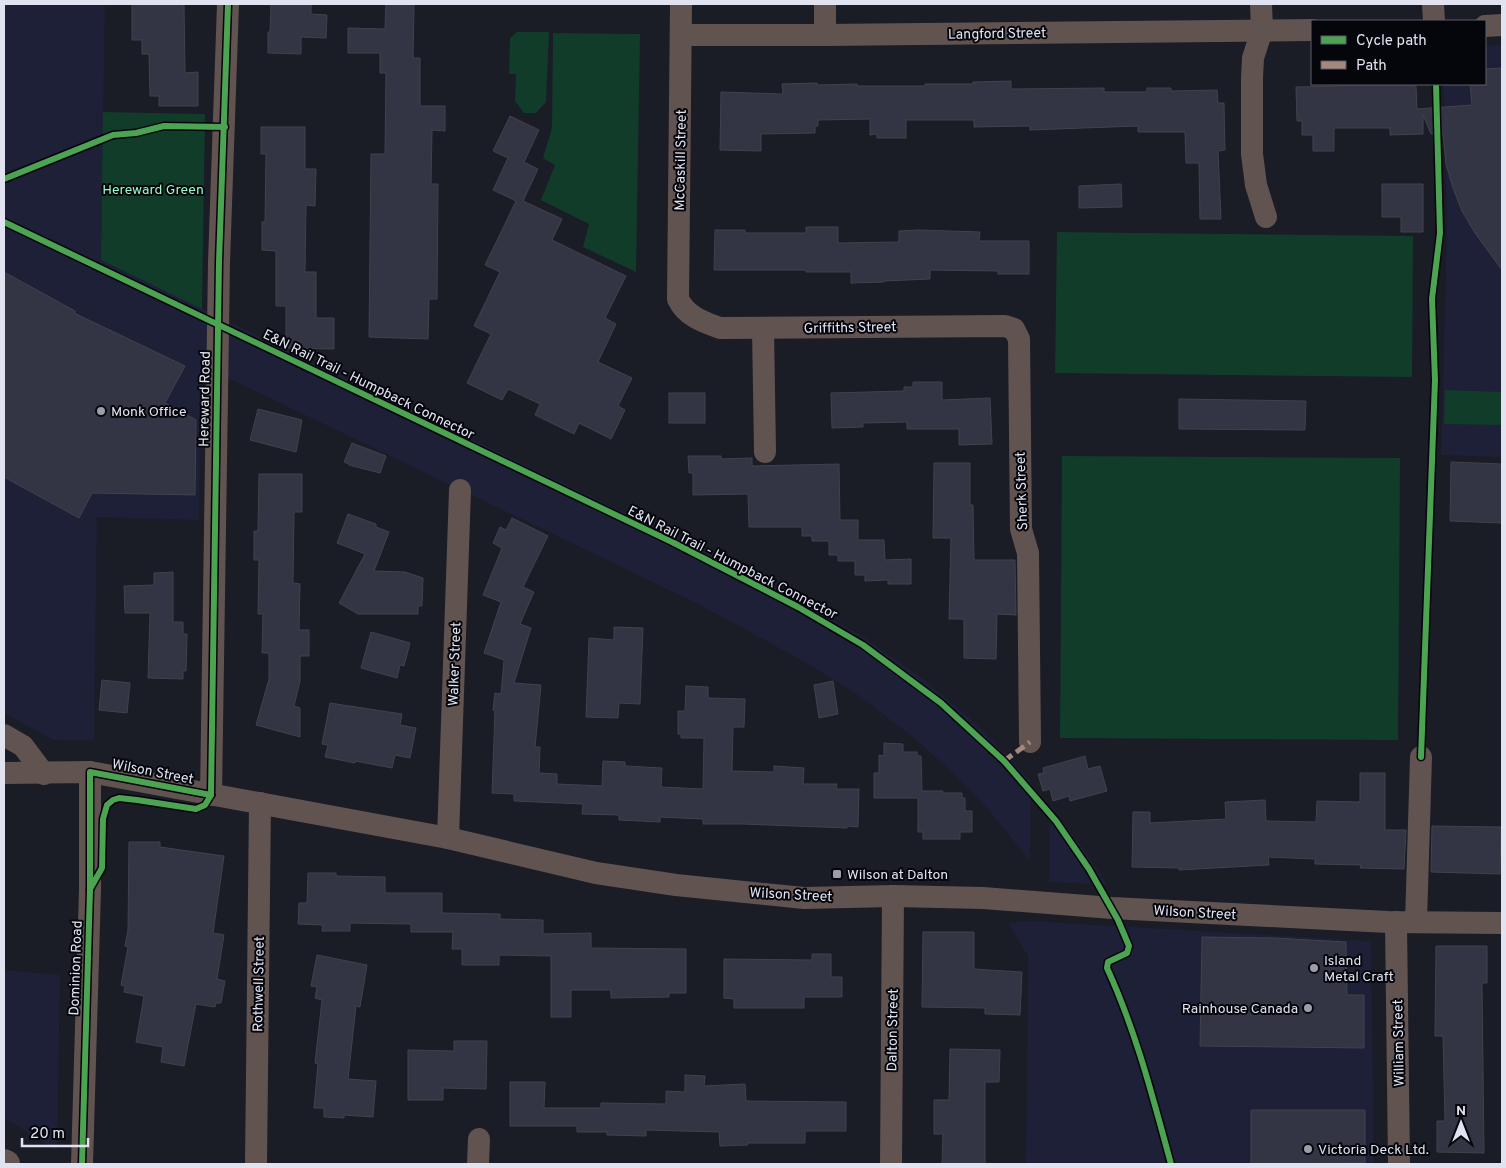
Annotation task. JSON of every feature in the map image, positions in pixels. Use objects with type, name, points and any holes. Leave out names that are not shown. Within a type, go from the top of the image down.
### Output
[{"type":"street","name":"Hereward Road","points":[[211,795],[219,262],[228,4]]},
{"type":"street","name":"McCaskill Street","points":[[681,4],[678,299],[682,307],[689,313]]},
{"type":"street","points":[[825,4],[825,35]]},
{"type":"street","points":[[1262,4],[1262,30],[1253,58],[1252,154],[1256,185],[1266,217]]},
{"type":"street","points":[[1433,4],[1434,20]]},
{"type":"street","points":[[1486,26],[1502,25]]},
{"type":"street","name":"Langford Street","points":[[681,35],[1311,30]]},
{"type":"street","name":"Griffiths Street","points":[[689,313],[702,322],[720,328],[1005,326],[1014,330]]},
{"type":"street","points":[[763,328],[765,452]]},
{"type":"street","name":"Sherk Street","points":[[1014,330],[1019,339],[1021,529],[1028,553],[1030,742]]},
{"type":"street","name":"Walker Street","points":[[448,838],[460,490]]},
{"type":"street","points":[[4,735],[23,746],[44,774]]},
{"type":"street","name":"William Street","points":[[1399,1164],[1406,922],[1421,757]]},
{"type":"street","name":"Wilson Street","points":[[4,774],[90,772],[448,838],[596,873],[676,885],[804,898],[894,896],[983,898],[1112,908],[1406,922],[1502,923]]},
{"type":"street","name":"Dominion Road","points":[[82,1164],[90,890],[90,772]]},
{"type":"street","name":"Rothwell Street","points":[[256,1164],[260,803]]},
{"type":"street","name":"Dalton Street","points":[[890,1164],[894,896]]},
{"type":"street","points":[[478,1164],[480,1139]]},
{"type":"shaded area","points":[[4,4],[105,4],[101,260],[768,582],[865,638],[923,679],[975,723],[1031,781],[1030,861],[987,808],[954,774],[914,738],[858,695],[803,661],[696,603],[201,365],[199,520],[97,517],[94,741],[53,740],[4,713]]},
{"type":"shaded area","points":[[1502,45],[1502,457],[1441,455],[1447,232],[1443,85],[1486,85],[1486,46]]},
{"type":"shaded area","points":[[1050,804],[1089,857],[1107,885],[1049,882]]},
{"type":"shaded area","points":[[1029,921],[1371,941],[1374,1164],[1026,1164],[1028,956],[1008,923]]},
{"type":"shaded area","points":[[4,970],[60,975],[57,1151],[4,1118]]},
{"type":"green space","points":[[517,32],[549,32],[546,102],[536,113],[524,113],[515,101],[516,74],[509,74],[510,38]]},
{"type":"green space","points":[[553,33],[640,34],[636,272],[583,247],[589,224],[541,200],[555,165],[543,158],[552,128]]},
{"type":"green space","name":"Hereward Green","points":[[103,112],[205,114],[202,309],[101,260]]},
{"type":"green space","points":[[1057,232],[1413,236],[1412,377],[1055,373]]},
{"type":"green space","points":[[1445,390],[1502,392],[1502,425],[1444,424]]},
{"type":"green space","points":[[1062,456],[1400,458],[1398,740],[1060,738]]},
{"type":"building","points":[[132,4],[184,4],[185,73],[198,72],[198,106],[159,106],[159,96],[150,96],[149,54],[142,54],[142,40],[132,40]]},
{"type":"building","points":[[271,4],[311,4],[311,14],[327,15],[326,38],[301,37],[301,54],[268,53]]},
{"type":"building","points":[[386,4],[414,4],[413,58],[420,58],[420,106],[445,106],[445,131],[432,130],[431,184],[438,184],[437,299],[429,299],[428,339],[369,337],[371,154],[385,154],[386,73],[380,73],[380,53],[348,53],[348,28],[385,29]]},
{"type":"building","points":[[1502,68],[1502,270],[1475,233],[1462,211],[1446,164],[1443,134],[1431,134],[1423,115],[1423,134],[1390,135],[1390,128],[1334,128],[1334,151],[1313,151],[1313,135],[1302,135],[1302,121],[1297,121],[1296,87],[1408,85],[1416,86],[1417,109],[1472,105],[1470,85],[1486,85],[1486,69]]},
{"type":"building","points":[[1011,81],[1011,89],[1104,88],[1104,92],[1147,92],[1147,88],[1171,88],[1171,91],[1217,90],[1218,103],[1224,103],[1225,150],[1218,151],[1221,219],[1200,219],[1199,163],[1186,163],[1185,132],[1138,132],[1138,126],[1030,130],[1030,126],[974,127],[974,120],[906,120],[906,138],[877,138],[877,134],[870,135],[870,119],[818,120],[818,126],[815,126],[815,133],[761,134],[761,151],[720,150],[721,92],[783,94],[782,84],[925,86],[925,84],[973,84],[973,82]]},
{"type":"building","points":[[510,116],[539,130],[524,162],[538,169],[523,201],[562,219],[552,240],[626,276],[605,318],[616,324],[598,362],[632,378],[618,406],[625,410],[611,439],[579,423],[574,434],[535,415],[540,404],[508,389],[502,400],[467,383],[491,334],[474,326],[500,272],[485,265],[516,201],[493,190],[508,158],[493,151]]},
{"type":"building","points":[[261,127],[305,127],[305,169],[316,169],[315,206],[306,205],[305,272],[316,272],[316,318],[334,318],[334,349],[286,348],[286,306],[276,306],[276,251],[262,250],[262,222],[265,222],[266,154],[261,154]]},
{"type":"building","points":[[1121,184],[1122,207],[1079,208],[1079,186]]},
{"type":"building","points":[[1382,184],[1423,184],[1423,232],[1401,232],[1401,217],[1382,217]]},
{"type":"building","points":[[806,227],[838,227],[838,243],[899,242],[899,231],[919,230],[980,232],[979,241],[1029,241],[1029,274],[998,274],[998,271],[930,270],[930,279],[851,283],[851,272],[714,270],[715,230],[745,230],[745,233],[806,233]]},
{"type":"building","name":"Monk Office","points":[[4,272],[75,311],[74,313],[185,366],[165,403],[196,420],[195,495],[92,493],[79,518],[4,477]]},
{"type":"building","points":[[913,382],[942,382],[942,400],[990,398],[992,444],[959,445],[959,429],[907,429],[907,422],[863,423],[863,427],[832,428],[831,393],[904,391],[904,387],[913,387]]},
{"type":"building","points":[[669,393],[705,393],[705,423],[669,423]]},
{"type":"building","points":[[1179,399],[1306,401],[1305,430],[1179,429]]},
{"type":"building","points":[[258,409],[302,420],[296,452],[250,440]]},
{"type":"building","points":[[352,443],[386,456],[380,473],[344,462]]},
{"type":"building","points":[[688,456],[721,456],[721,459],[752,458],[752,466],[839,464],[840,520],[858,520],[858,540],[884,540],[885,560],[911,559],[911,584],[888,584],[888,580],[865,581],[865,575],[855,575],[855,561],[838,561],[838,555],[829,555],[829,541],[812,541],[812,536],[802,536],[802,527],[749,527],[748,494],[693,495],[693,473],[689,473]]},
{"type":"building","points":[[1451,462],[1502,464],[1502,523],[1450,521]]},
{"type":"building","points":[[934,463],[970,463],[970,505],[973,505],[974,560],[1015,560],[1016,615],[997,614],[996,659],[964,658],[964,619],[949,619],[951,538],[933,538]]},
{"type":"building","points":[[259,474],[302,474],[302,512],[294,512],[293,583],[300,584],[299,630],[309,630],[309,656],[300,656],[300,681],[294,706],[300,708],[300,737],[256,725],[269,679],[269,653],[262,653],[263,614],[258,614],[259,560],[254,560],[254,531],[258,531]]},
{"type":"building","points":[[348,514],[376,524],[376,527],[389,532],[374,571],[405,572],[423,578],[422,606],[418,606],[418,614],[358,614],[339,603],[365,554],[337,543]]},
{"type":"building","points":[[512,518],[548,536],[523,587],[534,592],[520,624],[531,628],[514,683],[541,685],[535,747],[540,747],[539,773],[557,774],[557,784],[602,786],[603,761],[625,762],[625,766],[662,768],[661,787],[703,789],[704,738],[681,738],[681,734],[678,734],[678,711],[685,711],[686,686],[708,687],[708,698],[745,699],[744,727],[733,727],[732,771],[774,772],[774,766],[804,768],[803,784],[837,784],[836,789],[859,789],[858,827],[703,824],[703,819],[660,817],[660,822],[619,820],[619,815],[582,814],[583,804],[514,801],[514,794],[492,793],[495,711],[493,710],[495,693],[501,694],[504,660],[484,653],[501,602],[483,595],[502,548],[493,543],[500,527],[506,530]]},
{"type":"building","points":[[173,572],[173,622],[183,622],[183,634],[187,634],[186,671],[183,671],[183,679],[148,678],[150,613],[125,613],[124,586],[154,585],[154,573]]},
{"type":"building","points":[[614,627],[643,628],[640,704],[619,703],[618,718],[586,717],[589,638],[614,640]]},
{"type":"building","points":[[371,632],[410,643],[404,666],[400,665],[397,678],[361,668]]},
{"type":"building","points":[[102,680],[130,683],[127,713],[99,710]]},
{"type":"building","points":[[833,681],[838,714],[819,718],[814,685]]},
{"type":"building","points":[[330,703],[402,714],[400,725],[416,728],[410,758],[395,755],[392,768],[325,757],[328,745],[322,744]]},
{"type":"building","points":[[884,743],[903,744],[903,752],[917,752],[917,756],[921,756],[922,791],[962,793],[962,798],[965,798],[965,811],[972,811],[972,832],[960,832],[960,839],[923,839],[923,832],[918,832],[918,798],[874,798],[874,773],[879,773],[879,755],[884,756]]},
{"type":"building","points":[[1085,756],[1088,769],[1100,766],[1107,791],[1070,801],[1069,796],[1053,801],[1050,789],[1043,791],[1038,774],[1044,773],[1043,768]]},
{"type":"building","points":[[1360,773],[1385,773],[1385,830],[1406,830],[1404,869],[1360,868],[1361,865],[1315,864],[1315,859],[1268,857],[1269,865],[1179,870],[1179,868],[1132,867],[1133,812],[1150,812],[1150,823],[1226,819],[1225,802],[1265,800],[1266,821],[1316,822],[1317,801],[1360,802]]},
{"type":"building","points":[[1432,826],[1501,827],[1500,874],[1431,872]]},
{"type":"building","points":[[129,842],[160,842],[160,847],[224,856],[213,933],[224,935],[217,979],[225,981],[221,1003],[216,1003],[215,1007],[196,1004],[184,1066],[161,1062],[163,1047],[136,1042],[144,996],[124,992],[125,986],[121,985],[128,947],[125,946],[128,930]]},
{"type":"building","points":[[308,873],[336,873],[336,876],[385,877],[385,893],[442,893],[442,913],[500,914],[500,919],[543,920],[543,934],[591,933],[591,948],[686,949],[686,993],[669,993],[669,997],[611,998],[611,990],[571,990],[571,1017],[551,1017],[551,956],[499,955],[499,965],[462,965],[462,949],[452,949],[453,932],[411,932],[411,924],[350,923],[350,931],[322,931],[323,925],[298,924],[299,903],[307,903]]},
{"type":"building","points":[[923,932],[974,932],[974,969],[1022,972],[1020,1015],[985,1014],[985,1008],[922,1007]]},
{"type":"building","points":[[1202,937],[1346,942],[1347,995],[1364,995],[1364,1048],[1200,1046]]},
{"type":"building","points":[[1436,946],[1487,946],[1487,983],[1482,983],[1484,1153],[1437,1152],[1437,1121],[1445,1121],[1443,1036],[1435,1036]]},
{"type":"building","points":[[812,954],[831,954],[831,977],[842,977],[842,997],[804,997],[804,1008],[734,1008],[734,999],[724,998],[724,959],[812,960]]},
{"type":"building","points":[[317,955],[367,965],[360,1007],[356,1006],[348,1079],[376,1081],[373,1117],[344,1115],[344,1118],[324,1117],[324,1108],[314,1108],[318,1064],[315,1063],[322,1000],[315,998],[317,987],[311,986]]},
{"type":"building","points":[[454,1041],[487,1041],[486,1089],[443,1088],[443,1100],[408,1100],[408,1050],[454,1051]]},
{"type":"building","points":[[950,1049],[1000,1050],[999,1082],[985,1082],[985,1164],[942,1164],[943,1134],[934,1134],[934,1100],[949,1100]]},
{"type":"building","points":[[685,1075],[705,1076],[704,1086],[745,1084],[746,1101],[846,1102],[846,1131],[805,1131],[805,1143],[747,1143],[748,1145],[720,1146],[719,1132],[646,1130],[646,1136],[607,1135],[607,1132],[577,1132],[577,1126],[510,1126],[510,1082],[545,1082],[544,1108],[601,1108],[601,1103],[666,1104],[666,1091],[685,1092]]},
{"type":"building","points":[[1251,1110],[1365,1110],[1365,1163],[1251,1164]]},
{"type":"marked path","points":[[1004,761],[1030,742]]},
{"type":"cycle path","points":[[211,795],[219,262],[228,4]]},
{"type":"cycle path","points":[[1421,757],[1435,380],[1432,299],[1440,233],[1436,85]]},
{"type":"cycle path","points":[[4,179],[113,135],[136,133],[164,126],[225,127]]},
{"type":"cycle path","name":"E&N Rail Trail - Humpback Connector","points":[[4,222],[672,542],[798,607],[863,645],[941,703],[1004,761],[1056,821],[1089,869],[1118,920],[1129,946],[1127,953],[1108,962],[1107,968],[1135,1040],[1171,1164]]},
{"type":"cycle path","points":[[82,1164],[90,890],[90,772],[211,795]]},
{"type":"cycle path","points":[[90,889],[102,868],[103,819],[107,805],[113,800],[119,798],[196,809],[205,805],[211,795]]},
{"type":"place","name":"Monk Office","points":[[101,411]]},
{"type":"place","name":"Wilson at Dalton","points":[[837,874]]},
{"type":"place","name":"Island Metal Craft","points":[[1314,968]]},
{"type":"place","name":"Rainhouse Canada","points":[[1308,1008]]},
{"type":"place","name":"Victoria Deck Ltd.","points":[[1308,1149]]}]
